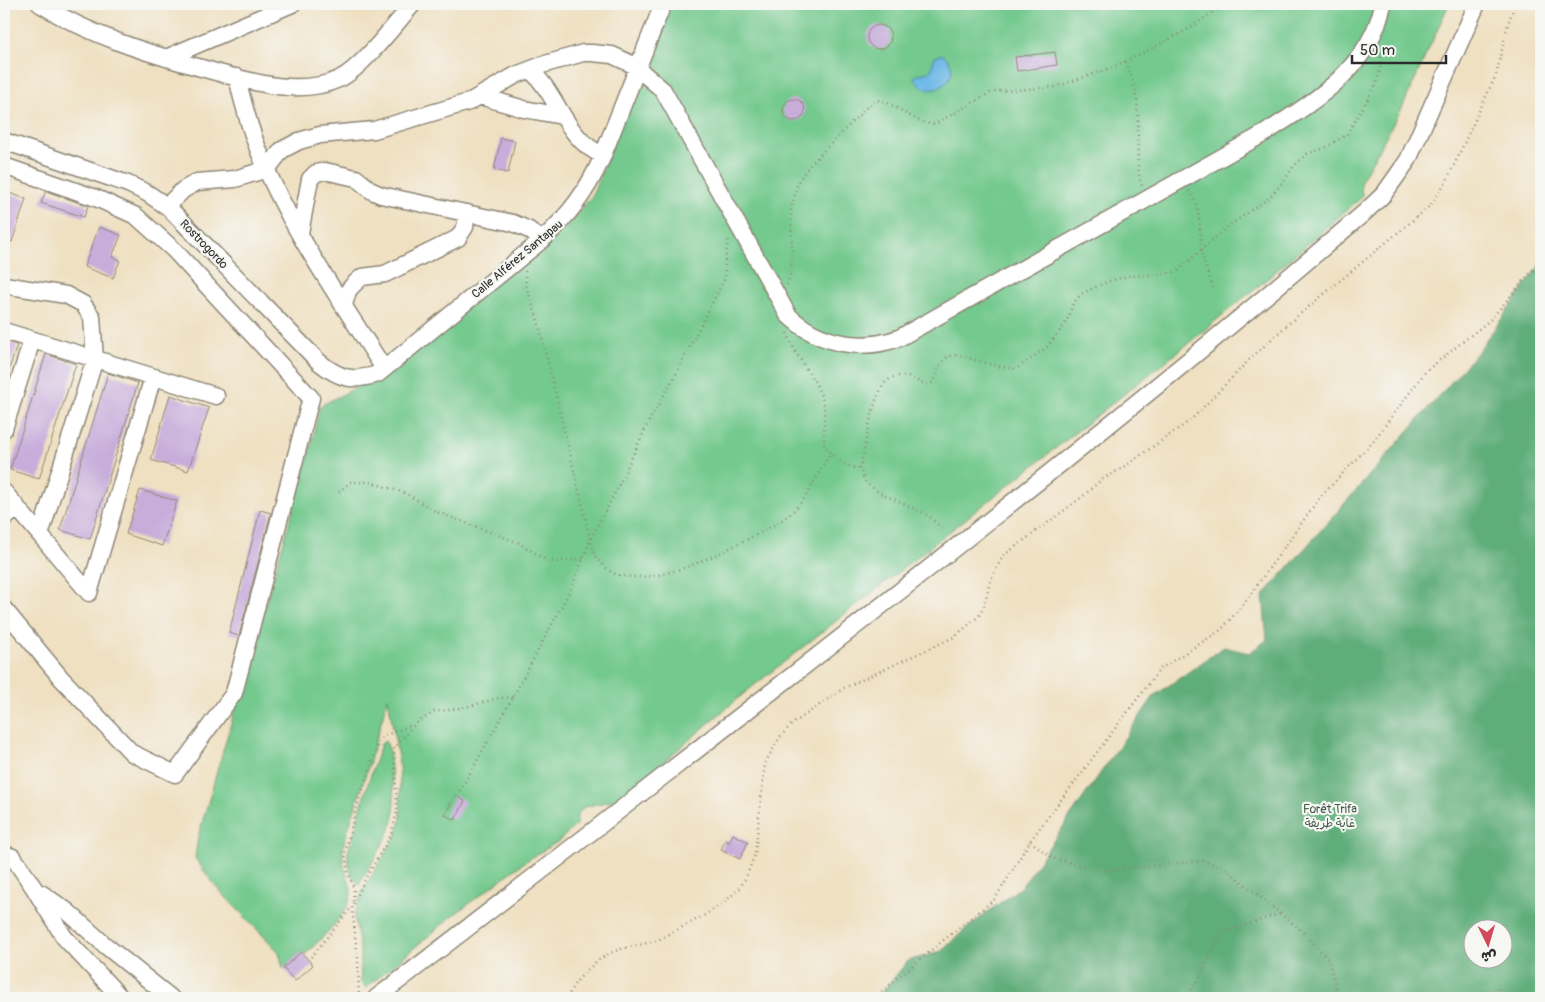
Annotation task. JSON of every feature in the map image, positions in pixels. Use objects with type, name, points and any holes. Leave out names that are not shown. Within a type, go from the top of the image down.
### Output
[{"type":"street","points":[[40,4],[95,33],[166,58],[265,85],[296,87],[324,84],[340,79],[352,71],[413,4]]},
{"type":"street","points":[[166,58],[292,4]]},
{"type":"street","name":"Calle Alférez Santapau","points":[[381,372],[542,240],[579,201],[603,155],[663,4]]},
{"type":"street","points":[[168,207],[182,190],[198,182],[235,179],[266,170],[282,150],[299,141],[320,135],[374,130],[469,102],[516,75],[583,53],[621,58],[638,68],[663,90],[788,315],[807,331],[826,340],[866,346],[884,343],[899,338],[1186,177],[1265,132],[1317,98],[1347,73],[1369,41],[1383,4]]},
{"type":"street","points":[[376,998],[572,848],[891,598],[1107,426],[1365,212],[1387,190],[1408,160],[1477,4]]},
{"type":"street","points":[[530,70],[542,82],[562,116],[582,142],[603,155]]},
{"type":"street","points":[[237,78],[250,129],[266,170],[300,233],[344,305],[381,372]]},
{"type":"street","points":[[480,96],[524,109],[562,116]]},
{"type":"street","name":"Rostrogordo","points":[[4,141],[128,184],[147,193],[168,207],[323,366],[334,374],[351,379],[364,378],[381,372]]},
{"type":"street","points":[[4,166],[96,198],[136,216],[174,250],[311,398],[234,693],[175,774],[132,753],[61,678],[4,609]]},
{"type":"street","points":[[300,233],[310,179],[316,173],[325,171],[356,178],[372,191],[381,195],[521,226],[542,240]]},
{"type":"street","points":[[344,305],[348,291],[362,278],[385,274],[458,238],[465,227],[466,213]]},
{"type":"street","points":[[4,285],[57,292],[76,299],[83,304],[92,317],[95,359],[40,535]]},
{"type":"street","points":[[4,331],[216,396]]},
{"type":"street","points":[[4,429],[32,340]]},
{"type":"street","points":[[4,492],[89,593],[153,377]]},
{"type":"street","points":[[4,519],[17,508]]},
{"type":"street","points":[[4,854],[13,857],[64,937],[121,998]]},
{"type":"street","points":[[34,888],[67,911],[106,946],[171,998]]},
{"type":"path","points":[[779,301],[791,272],[792,210],[798,182],[809,166],[871,104],[877,100],[883,101],[921,121],[935,124],[990,93],[1055,87],[1111,68],[1187,30],[1224,4]]},
{"type":"path","points":[[567,998],[575,983],[600,959],[621,949],[656,941],[705,915],[727,900],[740,888],[754,854],[765,763],[780,737],[792,724],[844,688],[934,648],[962,631],[979,616],[984,606],[991,579],[1003,556],[1082,497],[1101,480],[1191,420],[1250,359],[1288,324],[1430,206],[1447,180],[1496,76],[1515,4]]},
{"type":"path","points":[[942,529],[931,518],[920,511],[880,493],[866,483],[860,469],[876,401],[882,386],[890,378],[902,376],[915,378],[926,384],[931,384],[937,369],[948,356],[959,355],[996,366],[1016,369],[1047,347],[1066,323],[1073,304],[1081,294],[1109,281],[1129,276],[1165,274],[1178,271],[1226,228],[1268,198],[1283,182],[1294,166],[1307,154],[1327,146],[1347,134],[1376,85],[1381,66],[1380,52],[1369,41]]},
{"type":"path","points":[[1125,62],[1137,97],[1137,167],[1146,199]]},
{"type":"path","points":[[1186,177],[1187,188],[1196,201],[1201,249],[1214,290]]},
{"type":"path","points":[[460,791],[572,587],[590,538],[617,489],[648,423],[676,374],[725,278],[727,242],[737,226]]},
{"type":"path","points":[[524,254],[526,286],[537,316],[594,554],[602,565],[613,574],[624,576],[652,575],[683,568],[717,555],[782,521],[799,505],[816,482],[821,469],[831,454]]},
{"type":"path","points":[[874,998],[994,899],[1030,841],[1160,669],[1221,630],[1245,602],[1322,496],[1372,442],[1426,372],[1490,320],[1541,261]]},
{"type":"path","points":[[786,326],[788,338],[816,384],[824,403],[824,445],[842,464],[860,469]]},
{"type":"path","points":[[339,492],[350,482],[370,482],[406,493],[437,512],[519,543],[548,562],[583,559]]},
{"type":"path","points":[[359,998],[358,960],[352,907],[354,889],[348,872],[345,853],[356,808],[379,741],[383,736],[414,724],[434,712],[466,707],[499,698],[513,697]]},
{"type":"path","points":[[353,903],[391,835],[397,810],[394,748],[414,724]]},
{"type":"path","points":[[1030,841],[1052,858],[1102,871],[1203,861],[1225,868],[1302,931],[1328,959],[1339,998]]},
{"type":"path","points":[[311,957],[352,907]]},
{"type":"path","points":[[1185,998],[1198,981],[1221,933],[1279,914]]},
{"type":"green space","points":[[669,4],[1449,4],[1402,108],[1361,181],[1362,197],[1253,291],[1184,347],[742,695],[634,787],[614,800],[584,807],[577,815],[577,824],[559,841],[526,861],[455,914],[366,988],[361,982],[360,949],[354,915],[363,890],[397,834],[401,818],[399,764],[388,698],[344,842],[343,859],[351,889],[350,899],[341,916],[326,934],[305,955],[301,952],[283,968],[279,952],[215,886],[195,858],[198,837],[310,451],[320,406],[363,384],[565,228],[592,196]]},
{"type":"green space","name":"Forêt Trifa غابة طريفة","points":[[1541,264],[1541,998],[877,998],[908,961],[942,951],[962,932],[1022,886],[1154,696],[1224,647],[1249,653],[1267,640],[1263,596],[1477,353]]},
{"type":"green space","points":[[385,741],[390,755],[394,816],[384,841],[359,884],[350,870],[348,861],[349,847],[381,744]]},
{"type":"water","points":[[942,54],[950,62],[952,70],[950,78],[937,89],[928,89],[920,86],[914,77],[931,71],[934,58]]},
{"type":"building","points":[[879,25],[887,29],[891,37],[887,45],[879,49],[871,45],[867,37],[871,29]]},
{"type":"building","points":[[1055,52],[1057,65],[1017,71],[1015,57]]},
{"type":"building","points":[[794,99],[802,102],[805,110],[802,118],[794,121],[786,118],[783,110],[786,102]]},
{"type":"building","points":[[501,138],[515,141],[508,173],[494,170]]},
{"type":"building","points":[[4,191],[26,199],[12,242],[4,239]]},
{"type":"building","points":[[46,191],[88,206],[84,217],[41,203]]},
{"type":"building","points":[[99,227],[121,235],[112,257],[120,260],[113,278],[84,267]]},
{"type":"building","points":[[4,341],[17,345],[6,379],[4,379]]},
{"type":"building","points":[[46,354],[76,364],[39,479],[10,470]]},
{"type":"building","points":[[108,373],[138,383],[90,539],[60,530]]},
{"type":"building","points":[[170,395],[209,408],[188,471],[151,460]]},
{"type":"building","points":[[140,490],[177,501],[162,546],[126,534]]},
{"type":"building","points":[[260,510],[271,513],[239,636],[229,633]]},
{"type":"building","points":[[455,795],[465,801],[455,820],[445,815]]},
{"type":"building","points":[[733,834],[748,842],[740,859],[721,850],[725,840],[729,842]]},
{"type":"building","points":[[301,952],[313,965],[295,981],[283,968]]}]
